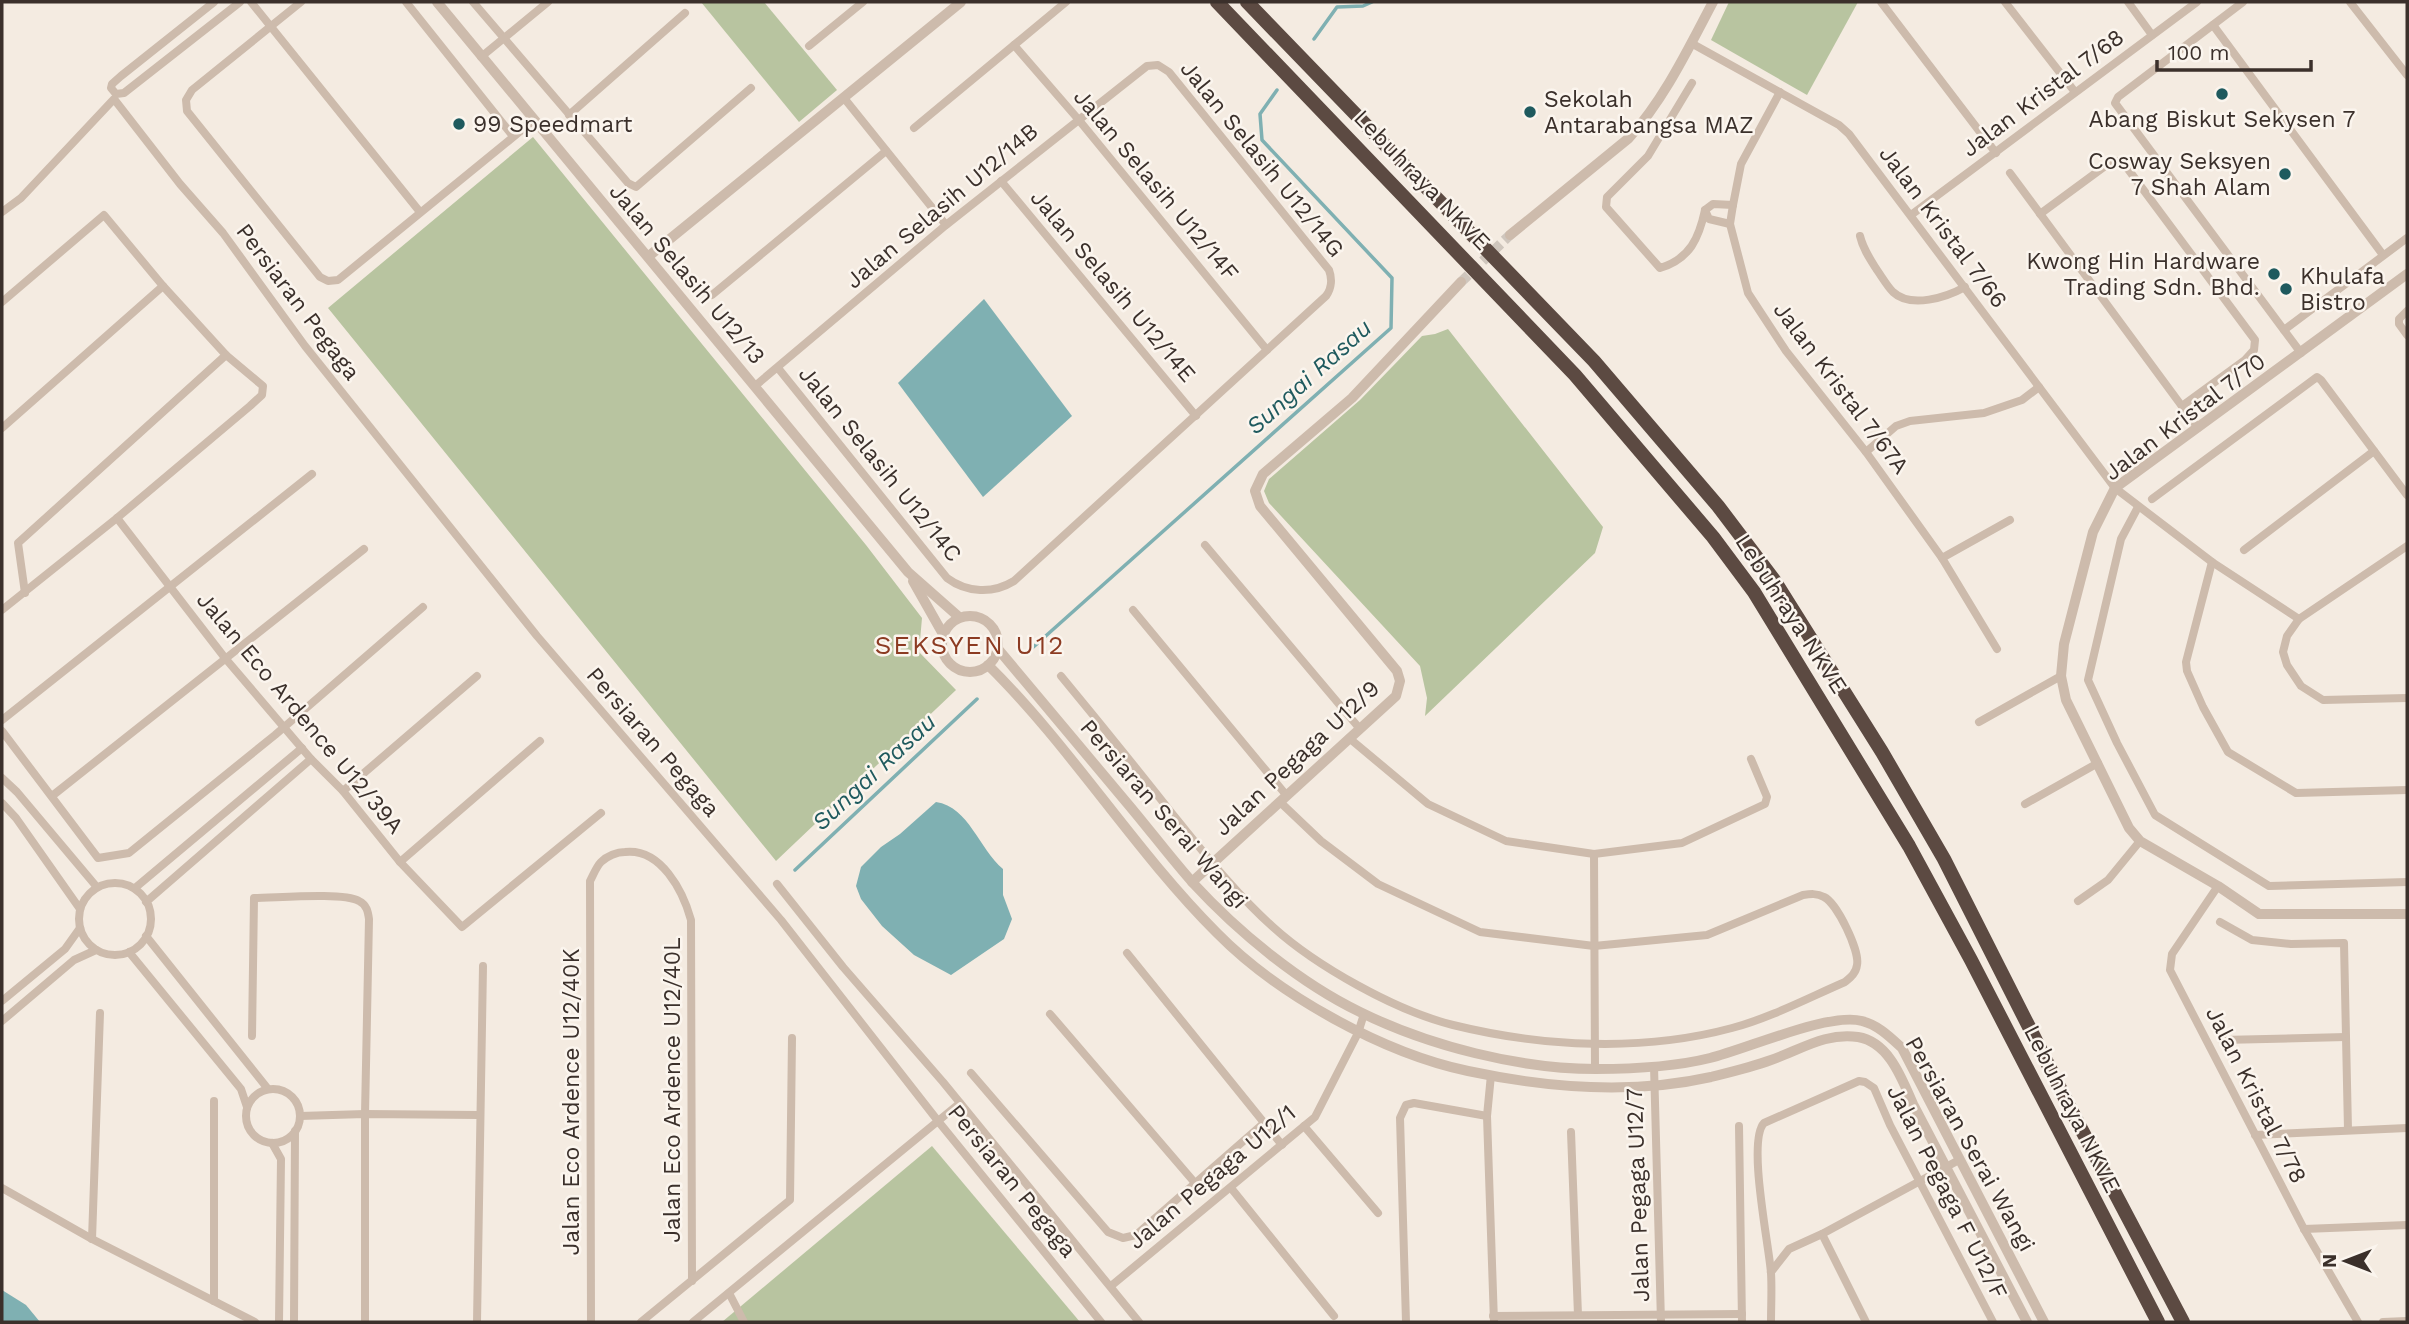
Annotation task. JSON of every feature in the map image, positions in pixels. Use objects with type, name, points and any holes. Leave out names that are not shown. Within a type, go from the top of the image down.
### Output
[{"type":"highway","name":"Lebuhraya NKVE","points":[[1217,2],[1575,375],[1713,537],[1754,592],[1909,846],[2158,1322]]},
{"type":"highway","name":"Lebuhraya NKVE","points":[[1247,2],[1594,360],[1718,506],[1774,580],[1882,752],[1944,859],[2068,1104],[2183,1322]]},
{"type":"street","points":[[214,2],[115,81],[111,88],[116,94],[124,93],[133,87],[240,2]]},
{"type":"street","points":[[251,2],[420,212]]},
{"type":"street","points":[[301,2],[192,90],[186,100],[187,111],[320,277],[328,281],[338,280],[512,135],[534,120]]},
{"type":"street","points":[[406,2],[512,135]]},
{"type":"street","name":"Jalan Selasih U12/13","points":[[437,2],[908,572],[958,617]]},
{"type":"street","points":[[472,2],[628,183],[636,187],[751,88]]},
{"type":"street","points":[[481,57],[548,2]]},
{"type":"street","points":[[809,46],[863,2]]},
{"type":"street","points":[[649,256],[961,2]]},
{"type":"street","points":[[914,128],[1066,2]]},
{"type":"street","points":[[1510,235],[1629,138],[1664,94],[1713,2]]},
{"type":"street","points":[[1881,2],[1996,153]]},
{"type":"street","points":[[2006,2],[2075,92]]},
{"type":"street","points":[[2128,2],[2152,35]]},
{"type":"street","name":"Jalan Kristal 7/68","points":[[1911,215],[2197,2]]},
{"type":"street","points":[[2243,2],[2118,97],[2115,103],[2301,353]]},
{"type":"street","points":[[2350,2],[2407,75]]},
{"type":"street","points":[[569,115],[685,13]]},
{"type":"street","points":[[2213,25],[2384,256]]},
{"type":"street","name":"Jalan Kristal 7/66","points":[[1691,43],[1839,125],[1849,134],[2115,488],[2212,562],[2299,619]]},
{"type":"street","name":"Jalan Selasih U12/14F","points":[[1014,45],[1267,350]]},
{"type":"street","name":"Jalan Selasih U12/14B","points":[[755,386],[946,225],[1141,68],[1158,65]]},
{"type":"street","name":"Jalan Selasih U12/14G","points":[[1158,65],[1169,72],[1329,270],[1331,280]]},
{"type":"street","points":[[1692,83],[1648,156],[1607,197],[1606,207],[1660,268],[1676,260],[1693,246],[1700,233],[1705,210],[1713,204],[1733,205]]},
{"type":"street","name":"Jalan Kristal 7/67A","points":[[1780,92],[1741,164],[1733,205],[1731,224],[1748,293],[1786,351],[1866,452],[1942,558],[1997,649]]},
{"type":"street","points":[[844,98],[946,225]]},
{"type":"street","name":"Persiaran Pegaga","points":[[2,212],[21,198],[114,99],[180,184],[223,233],[305,346],[530,627],[781,920],[938,1121],[1101,1322]]},
{"type":"street","points":[[712,295],[886,151]]},
{"type":"street","points":[[2040,214],[2112,161],[2122,161],[2255,340],[2254,350],[2245,359],[2182,406]]},
{"type":"street","points":[[2010,173],[2198,428]]},
{"type":"street","name":"Jalan Selasih U12/14E","points":[[1001,181],[1196,416]]},
{"type":"street","points":[[1705,210],[1709,219],[1731,224]]},
{"type":"street","points":[[2,302],[104,215],[163,286],[226,355],[262,386],[262,395],[117,518],[2,610]]},
{"type":"street","points":[[1860,236],[1867,254],[1893,293],[1904,299],[1938,298],[1965,287]]},
{"type":"street","points":[[2284,330],[2407,238]]},
{"type":"street","name":"Jalan Kristal 7/70","points":[[2407,274],[2115,488],[2093,532],[2064,644],[2061,676],[2066,700],[2129,828],[2140,842],[2218,886],[2259,914],[2407,914]]},
{"type":"street","name":"Jalan Selasih U12/14C","points":[[778,368],[947,578],[957,586],[990,591],[1003,588],[1014,581],[1154,455],[1326,296],[1331,280]]},
{"type":"street","name":"Jalan Pegaga U12/9","points":[[1192,882],[1396,695],[1400,681],[1397,671],[1260,506],[1255,491],[1264,474],[1352,398],[1461,282]]},
{"type":"street","points":[[2,428],[163,286]]},
{"type":"street","points":[[2407,311],[2399,319],[2399,324],[2407,335]]},
{"type":"street","points":[[25,593],[18,543],[226,355]]},
{"type":"street","points":[[2152,499],[2317,377],[2407,495]]},
{"type":"street","points":[[1866,452],[1896,426],[1910,421],[1984,413],[2022,400],[2039,387]]},
{"type":"street","points":[[2244,550],[2374,451]]},
{"type":"street","points":[[2,720],[312,474]]},
{"type":"street","points":[[2138,507],[2121,539],[2088,680],[2155,816],[2269,886],[2407,883]]},
{"type":"street","name":"Jalan Eco Ardence U12/39A","points":[[117,518],[225,658],[311,759],[343,791],[400,862],[462,927],[601,813]]},
{"type":"street","points":[[1942,558],[2010,520]]},
{"type":"street","points":[[1205,545],[1360,729]]},
{"type":"street","points":[[2407,546],[2299,619],[2287,636],[2283,652],[2287,665],[2301,686],[2323,700],[2407,698]]},
{"type":"street","points":[[52,796],[364,549]]},
{"type":"street","points":[[2212,562],[2186,662],[2203,707],[2228,752],[2296,793],[2407,790]]},
{"type":"street","name":"Jalan Selasih U12/13","points":[[908,572],[943,634]]},
{"type":"street","points":[[2,731],[98,858],[129,853],[285,726],[423,607]]},
{"type":"street","points":[[1061,676],[1213,863],[1274,928],[1326,966],[1395,1003],[1452,1025],[1524,1038],[1595,1044],[1653,1042],[1732,1028],[1844,982],[1856,970],[1857,954],[1846,928],[1829,900],[1823,896],[1809,894],[1707,935],[1594,946],[1480,932],[1378,884],[1321,841],[1283,799],[1133,610]]},
{"type":"street","points":[[976,615],[991,624],[996,631],[998,649],[988,665],[971,672],[953,667],[942,652],[943,634],[946,627],[958,617],[976,615]]},
{"type":"street","name":"Persiaran Serai Wangi","points":[[998,649],[1192,882],[1230,920],[1267,952],[1310,982],[1364,1014],[1469,1052],[1561,1067],[1595,1069],[1654,1066],[1709,1058],[1836,1020],[1862,1021],[1883,1031],[1902,1048],[2044,1322]]},
{"type":"street","name":"Persiaran Serai Wangi","points":[[988,665],[1018,695],[1125,829],[1218,934],[1256,967],[1299,997],[1358,1032],[1464,1070],[1593,1088],[1654,1086],[1713,1076],[1770,1061],[1821,1039],[1837,1036],[1861,1037],[1877,1045],[1889,1057],[2027,1322]]},
{"type":"street","points":[[343,791],[477,676]]},
{"type":"street","points":[[1979,722],[2061,676]]},
{"type":"street","points":[[1349,738],[1428,804],[1472,826],[1506,841],[1594,854],[1682,843],[1765,804],[1767,797],[1751,759]]},
{"type":"street","points":[[400,862],[540,741]]},
{"type":"street","points":[[135,888],[302,748]]},
{"type":"street","points":[[146,902],[311,759]]},
{"type":"street","points":[[2025,804],[2098,763]]},
{"type":"street","points":[[2,778],[17,792],[96,886]]},
{"type":"street","points":[[2,803],[16,818],[80,909]]},
{"type":"street","points":[[2078,901],[2108,880],[2140,842]]},
{"type":"street","name":"Jalan Eco Ardence U12/40K","points":[[592,1322],[590,881],[601,862],[614,854],[642,852],[654,858],[685,899]]},
{"type":"street","points":[[1594,854],[1595,1069]]},
{"type":"street","points":[[119,883],[135,888],[146,902],[150,925],[139,946],[118,955],[96,950],[87,942],[80,928],[80,909],[85,898],[96,886],[119,883]]},
{"type":"street","name":"Persiaran Pegaga","points":[[776,884],[1139,1322]]},
{"type":"street","name":"Jalan Kristal 7/78","points":[[2218,886],[2172,954],[2170,970],[2304,1229],[2358,1322]]},
{"type":"street","points":[[252,1036],[254,898],[345,897],[362,902],[366,906],[369,919],[365,1322]]},
{"type":"street","name":"Jalan Eco Ardence U12/40L","points":[[685,899],[691,920],[692,1281]]},
{"type":"street","points":[[2220,922],[2252,940],[2291,944],[2344,943],[2348,1130]]},
{"type":"street","points":[[2,1001],[65,949],[80,928]]},
{"type":"street","points":[[146,936],[268,1090]]},
{"type":"street","points":[[2,1021],[74,960],[96,950]]},
{"type":"street","points":[[129,952],[241,1090],[247,1107],[249,1128],[258,1138],[272,1143],[285,1140],[295,1131]]},
{"type":"street","points":[[1127,953],[1282,1145]]},
{"type":"street","points":[[477,1322],[483,966]]},
{"type":"street","points":[[92,1239],[100,1013]]},
{"type":"street","points":[[1050,1014],[1195,1183]]},
{"type":"street","name":"Jalan Pegaga U12/1","points":[[1111,1286],[1315,1117],[1358,1032],[1364,1014]]},
{"type":"street","points":[[2221,1040],[2346,1037]]},
{"type":"street","points":[[641,1322],[790,1200],[792,1038]]},
{"type":"street","name":"Jalan Pegaga U12/7","points":[[1654,1066],[1661,1319]]},
{"type":"street","points":[[971,1073],[1108,1232],[1122,1238],[1136,1235],[1264,1122]]},
{"type":"street","points":[[1491,1075],[1487,1115],[1494,1319],[1578,1315],[1661,1319],[1742,1318],[1739,1126]]},
{"type":"street","name":"Jalan Pegaga F U12/F","points":[[1771,1272],[1760,1190],[1758,1131],[1764,1123],[1853,1082],[1865,1082],[1874,1088],[1993,1322]]},
{"type":"street","points":[[247,1107],[255,1096],[275,1089],[288,1093],[297,1104],[300,1116],[295,1131],[294,1322]]},
{"type":"street","points":[[214,1101],[214,1301]]},
{"type":"street","points":[[693,1322],[960,1103]]},
{"type":"street","points":[[1406,1322],[1400,1118],[1406,1105],[1414,1103],[1487,1115]]},
{"type":"street","points":[[300,1116],[479,1115]]},
{"type":"street","points":[[1304,1126],[1378,1213]]},
{"type":"street","points":[[2255,1135],[2407,1128]]},
{"type":"street","points":[[1571,1132],[1578,1315]]},
{"type":"street","points":[[272,1143],[281,1159],[279,1322]]},
{"type":"street","points":[[1771,1322],[1771,1272],[1789,1249],[1959,1160]]},
{"type":"street","points":[[2,1188],[92,1239],[255,1322]]},
{"type":"street","points":[[1231,1188],[1334,1316]]},
{"type":"street","points":[[2304,1229],[2407,1225]]},
{"type":"street","points":[[1822,1234],[1866,1322]]},
{"type":"street","points":[[729,1293],[744,1322]]},
{"type":"street","points":[[2383,1322],[2407,1321]]},
{"type":"green space","points":[[701,2],[764,2],[837,90],[799,122]]},
{"type":"green space","points":[[1729,2],[1858,2],[1807,95],[1711,40]]},
{"type":"green space","points":[[533,137],[866,545],[922,618],[919,652],[956,690],[776,861],[328,308]]},
{"type":"green space","points":[[1448,329],[1603,527],[1595,553],[1425,716],[1427,698],[1420,666],[1269,503],[1264,491],[1269,479],[1360,400],[1422,336]]},
{"type":"green space","points":[[932,1146],[1080,1322],[722,1322]]},
{"type":"water","points":[[984,299],[1072,416],[983,497],[898,383]]},
{"type":"water","points":[[936,802],[947,805],[965,820],[1003,869],[1003,895],[1012,919],[1004,939],[951,975],[914,955],[882,926],[861,899],[856,886],[861,867]]},
{"type":"water","points":[[2,1290],[26,1305],[40,1322],[2,1322]]},
{"type":"waterway","name":"Sungai Rasau","points":[[1314,39],[1337,7],[1363,6],[1372,2]]},
{"type":"waterway","name":"Sungai Rasau","points":[[1030,650],[1391,328],[1392,278],[1262,140],[1260,114],[1277,90]]},
{"type":"waterway","name":"Sungai Rasau","points":[[795,870],[977,699]]},
{"type":"tunnel","points":[[1461,282],[1510,235]]},
{"type":"place","name":"Abang Biskut Sekysen 7","points":[[2222,94]]},
{"type":"place","name":"Sekolah Antarabangsa MAZ","points":[[1530,112]]},
{"type":"place","name":"99 Speedmart","points":[[459,124]]},
{"type":"place","name":"Cosway Seksyen 7 Shah Alam","points":[[2285,174]]},
{"type":"place","name":"Kwong Hin Hardware Trading Sdn. Bhd.","points":[[2274,274]]},
{"type":"place","name":"Khulafa Bistro","points":[[2286,289]]},
{"type":"district","name":"SEKSYEN U12","points":[[970,645]]}]
